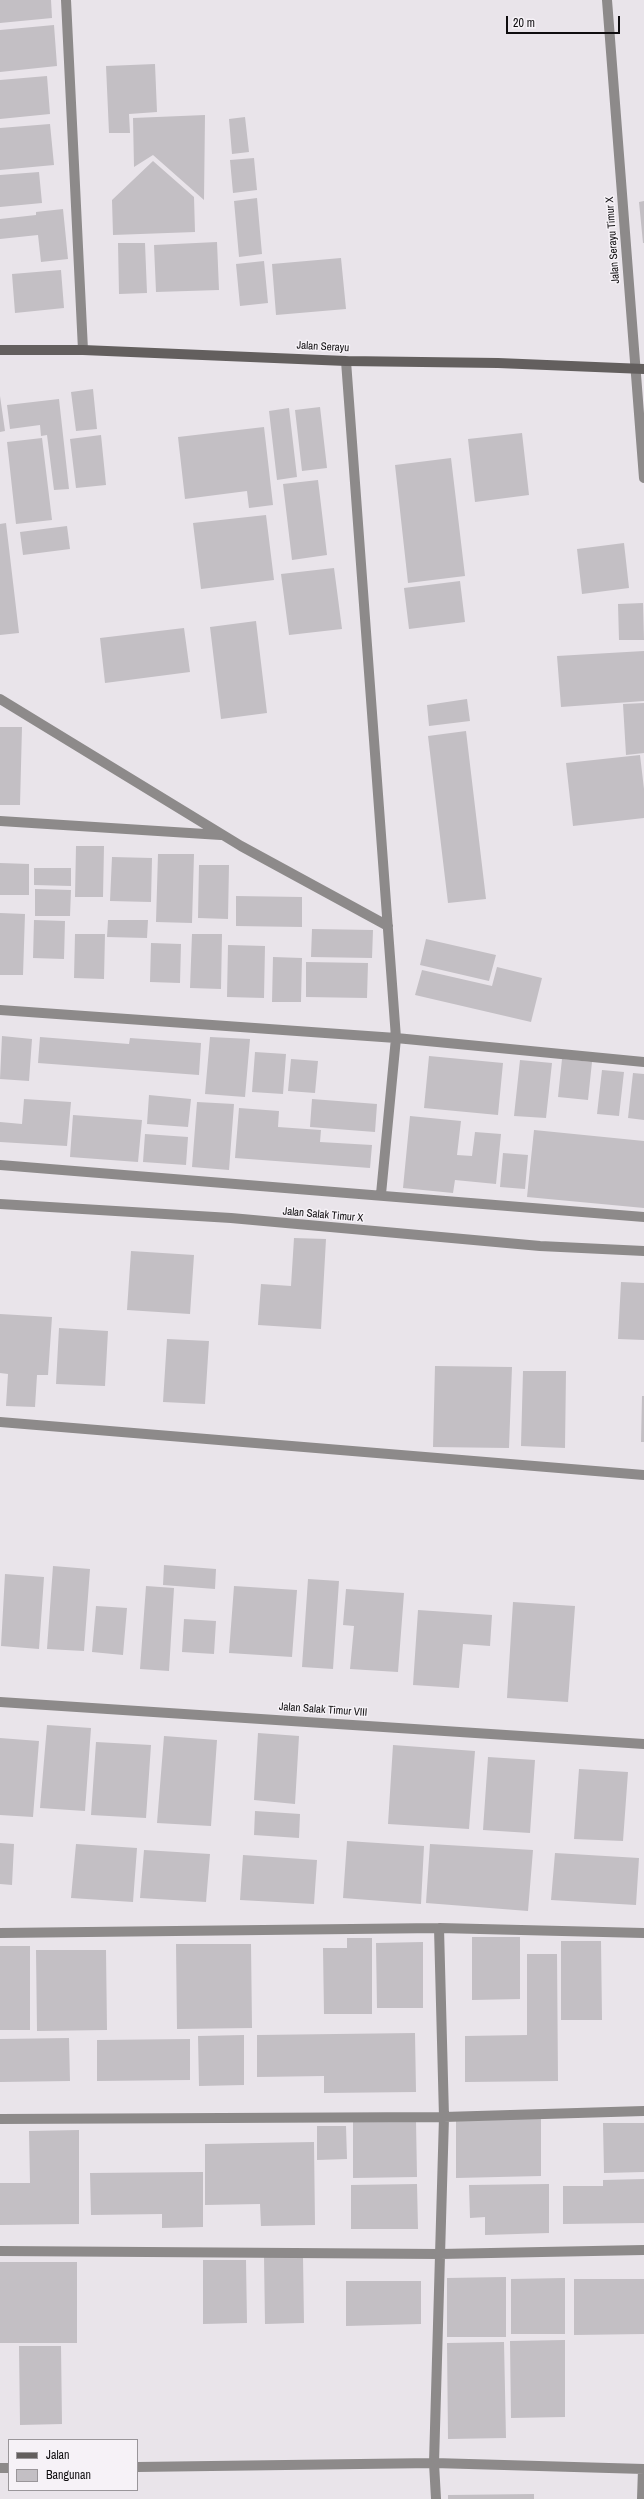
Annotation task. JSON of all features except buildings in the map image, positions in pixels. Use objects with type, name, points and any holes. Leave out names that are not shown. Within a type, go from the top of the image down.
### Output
[{"type":"main road","name":"Jalan Serayu","points":[[0,350],[83,350],[346,361],[498,363],[640,369]]},
{"type":"street","points":[[66,0],[83,350]]},
{"type":"street","name":"Jalan Serayu Timur X","points":[[607,0],[640,369],[644,478]]},
{"type":"street","points":[[346,361],[396,1038],[381,1194]]},
{"type":"street","points":[[0,699],[223,835],[388,926]]},
{"type":"street","points":[[0,821],[223,835]]},
{"type":"street","points":[[0,1010],[396,1038],[644,1062]]},
{"type":"street","points":[[0,1165],[381,1194],[644,1217]]},
{"type":"street","name":"Jalan Salak Timur X","points":[[0,1204],[231,1218],[540,1246],[644,1251]]},
{"type":"street","points":[[0,1422],[644,1475]]},
{"type":"street","name":"Jalan Salak Timur VIII","points":[[0,1702],[644,1744]]},
{"type":"street","points":[[436,2499],[434,2463],[444,2117],[439,1928]]},
{"type":"street","points":[[0,1933],[439,1928],[644,1933]]},
{"type":"street","points":[[0,2119],[444,2117],[644,2111]]},
{"type":"street","points":[[0,2251],[440,2254],[644,2250]]},
{"type":"street","points":[[138,2466],[434,2463],[644,2469],[642,2499]]}]
